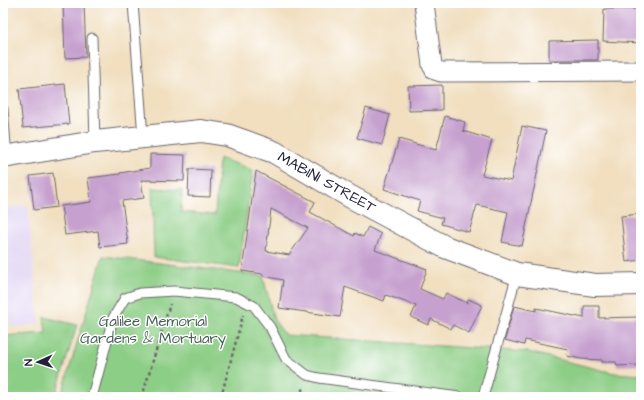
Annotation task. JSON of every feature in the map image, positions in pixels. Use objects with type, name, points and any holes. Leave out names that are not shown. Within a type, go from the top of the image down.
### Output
[{"type":"main road","name":"MABINI STREET","points":[[5,156],[95,142],[201,131],[227,135],[274,152],[352,197],[445,247],[517,274],[595,285],[641,284]]},
{"type":"street","points":[[424,3],[432,65],[435,70],[441,72],[641,71]]},
{"type":"lane","points":[[133,3],[142,137]]},
{"type":"lane","points":[[92,38],[95,142]]},
{"type":"lane","points":[[3,109],[5,156]]},
{"type":"lane","points":[[483,397],[517,274]]},
{"type":"lane","points":[[92,397],[113,318],[124,298],[140,293],[174,291],[236,297],[254,306],[270,327],[286,359],[307,375],[319,378],[459,397]]},
{"type":"path","points":[[142,397],[174,291]]},
{"type":"path","points":[[221,397],[247,302]]},
{"type":"shaded area","points":[[28,206],[39,324],[11,327],[3,249],[3,208]]},
{"type":"green space","points":[[219,158],[253,170],[239,268],[154,257],[152,188],[182,190],[181,212],[215,215]]},
{"type":"green space","name":"Galilee Memorial Gardens & Mortuary","points":[[103,256],[263,276],[274,320],[285,335],[528,352],[614,373],[641,375],[641,397],[61,397]]},
{"type":"green space","points":[[44,317],[77,325],[55,397],[3,397],[3,336],[46,333]]},
{"type":"building","points":[[63,3],[84,3],[86,57],[65,58]]},
{"type":"building","points":[[604,9],[641,9],[641,43],[603,41]]},
{"type":"building","points":[[598,40],[598,60],[549,60],[549,41]]},
{"type":"building","points":[[65,84],[69,124],[23,128],[19,89]]},
{"type":"building","points":[[442,85],[442,110],[409,111],[408,86]]},
{"type":"building","points":[[366,108],[390,115],[382,145],[357,138]]},
{"type":"building","points":[[445,116],[465,122],[463,131],[492,140],[482,175],[511,181],[522,126],[546,131],[522,246],[502,242],[508,212],[477,205],[469,232],[441,224],[443,218],[417,211],[420,201],[384,189],[399,139],[436,150]]},
{"type":"building","points":[[150,154],[185,155],[184,181],[141,180],[144,198],[122,201],[128,244],[100,247],[98,231],[65,235],[61,206],[91,202],[88,178],[150,168]]},
{"type":"building","points":[[189,169],[211,170],[210,197],[188,196]]},
{"type":"building","points":[[256,171],[315,202],[310,212],[354,236],[355,233],[363,237],[368,227],[381,234],[375,250],[427,269],[420,289],[443,299],[446,293],[467,303],[468,299],[482,305],[469,333],[453,325],[451,329],[431,319],[428,325],[411,317],[416,306],[386,295],[384,301],[345,287],[340,317],[279,308],[283,280],[263,276],[263,274],[242,271]],"holes":[[[271,209],[308,228],[289,255],[266,251]]]},
{"type":"building","points":[[53,173],[57,207],[34,210],[30,176]]},
{"type":"building","points":[[641,214],[641,260],[626,262],[621,216]]},
{"type":"building","points":[[514,306],[536,311],[536,308],[584,318],[584,306],[599,306],[599,318],[638,317],[640,365],[617,366],[616,362],[602,362],[602,360],[581,359],[567,356],[568,349],[525,340],[524,345],[505,340]]}]
